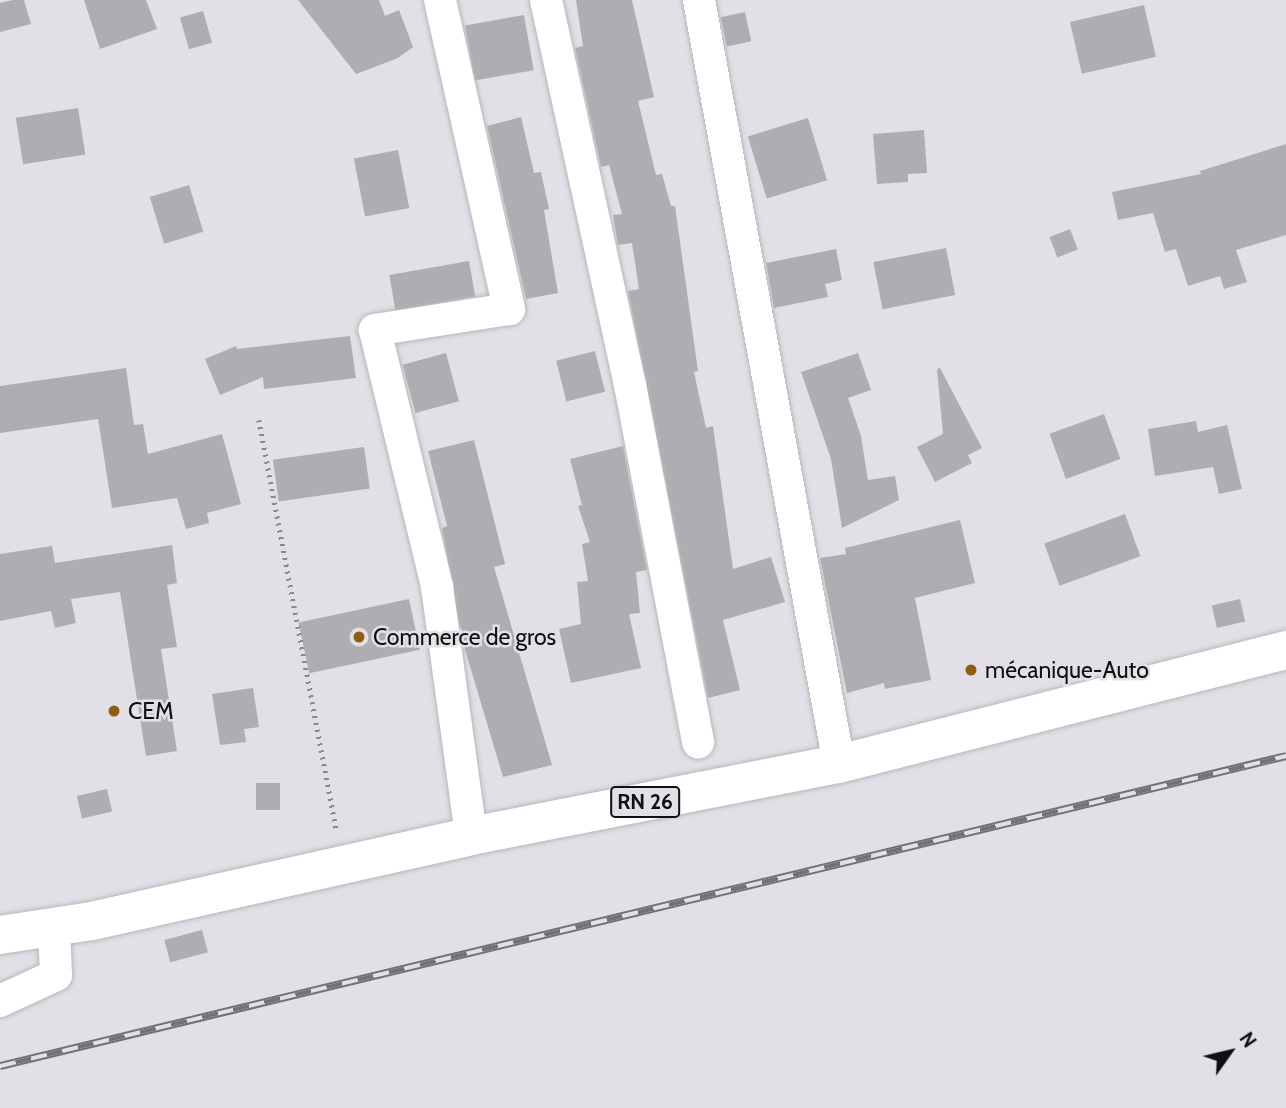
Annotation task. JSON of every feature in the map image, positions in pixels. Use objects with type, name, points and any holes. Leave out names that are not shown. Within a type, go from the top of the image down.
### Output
[{"type":"main road","name":"RN 26","points":[[0,935],[54,927],[344,868],[471,836],[839,764],[1286,650]]},
{"type":"street","points":[[440,0],[509,309],[375,330],[437,587],[471,836]]},
{"type":"street","points":[[546,0],[630,385],[698,743]]},
{"type":"street","points":[[699,0],[839,764]]},
{"type":"street","points":[[0,1001],[56,975],[54,927]]},
{"type":"path","points":[[259,420],[344,868]]},
{"type":"building","points":[[24,0],[31,24],[0,32],[0,3]]},
{"type":"building","points":[[84,0],[146,0],[157,29],[100,49]]},
{"type":"building","points":[[298,0],[379,0],[385,16],[399,10],[413,47],[398,58],[356,74]]},
{"type":"building","points":[[576,0],[632,0],[654,97],[638,101],[656,175],[662,174],[671,206],[675,206],[698,371],[694,372],[706,428],[713,426],[733,569],[771,557],[785,602],[723,620],[740,690],[708,698],[628,291],[639,289],[632,243],[618,245],[613,215],[622,214],[609,165],[601,167],[575,48],[583,46]]},
{"type":"building","points":[[1144,5],[1156,57],[1082,74],[1070,22]]},
{"type":"building","points":[[203,11],[212,43],[189,49],[180,18]]},
{"type":"building","points":[[745,12],[751,41],[727,47],[721,17]]},
{"type":"building","points":[[524,15],[534,70],[475,81],[465,25]]},
{"type":"building","points":[[78,108],[85,154],[23,164],[16,118]]},
{"type":"building","points":[[521,117],[534,173],[541,172],[549,209],[544,210],[558,293],[526,299],[487,126]]},
{"type":"building","points":[[808,118],[827,180],[767,199],[748,136]]},
{"type":"building","points":[[924,130],[927,173],[908,174],[908,182],[877,184],[873,134]]},
{"type":"building","points":[[1286,144],[1286,235],[1236,250],[1247,282],[1224,289],[1220,276],[1188,286],[1176,249],[1165,252],[1153,213],[1118,220],[1112,192],[1201,174],[1200,171]]},
{"type":"building","points":[[398,150],[409,208],[365,217],[354,159]]},
{"type":"building","points":[[189,185],[203,232],[164,244],[150,197]]},
{"type":"building","points":[[1070,229],[1078,250],[1057,257],[1049,237]]},
{"type":"building","points":[[946,248],[955,295],[883,309],[873,262]]},
{"type":"building","points":[[836,249],[842,280],[825,284],[828,297],[774,308],[766,263]]},
{"type":"building","points":[[469,261],[475,296],[395,311],[389,275]]},
{"type":"building","points":[[350,336],[356,378],[264,389],[263,377],[220,395],[205,359],[236,346],[237,349]]},
{"type":"building","points":[[595,351],[605,392],[566,401],[556,361]]},
{"type":"building","points":[[446,353],[459,401],[415,413],[403,365]]},
{"type":"building","points":[[858,353],[871,390],[848,398],[861,436],[868,480],[895,476],[899,500],[842,528],[831,459],[801,372]]},
{"type":"building","points":[[126,368],[134,425],[143,424],[148,454],[222,434],[241,504],[207,513],[209,523],[186,529],[177,498],[112,508],[98,419],[0,433],[0,386]]},
{"type":"building","points":[[940,368],[982,448],[968,455],[972,463],[935,482],[917,447],[943,434],[937,369]]},
{"type":"building","points":[[1104,414],[1120,459],[1066,479],[1049,434]]},
{"type":"building","points":[[1196,421],[1198,432],[1227,425],[1242,489],[1219,494],[1213,467],[1155,476],[1148,429]]},
{"type":"building","points":[[474,440],[505,564],[494,567],[552,765],[503,777],[463,643],[442,528],[447,526],[428,451]]},
{"type":"building","points":[[623,446],[647,570],[636,572],[640,613],[629,614],[641,668],[571,683],[559,629],[581,624],[577,582],[588,581],[582,544],[590,542],[578,506],[582,505],[570,459]]},
{"type":"building","points":[[364,447],[370,489],[279,501],[273,460]]},
{"type":"building","points":[[1125,514],[1140,556],[1060,586],[1044,543]]},
{"type":"building","points":[[960,520],[975,583],[915,598],[931,680],[885,689],[884,683],[847,693],[820,558],[846,554],[845,548]]},
{"type":"building","points":[[172,545],[177,583],[167,585],[177,647],[161,649],[177,751],[146,756],[120,592],[71,599],[76,623],[55,628],[51,611],[0,621],[0,554],[52,546],[55,563]]},
{"type":"building","name":"Commerce de gros","points":[[409,599],[420,650],[309,673],[298,622]]},
{"type":"building","points":[[1240,599],[1245,621],[1217,628],[1212,606]]},
{"type":"building","points":[[253,688],[259,727],[244,729],[246,742],[220,745],[212,694]]},
{"type":"building","points":[[256,783],[280,783],[280,810],[256,810]]},
{"type":"building","points":[[107,789],[112,811],[82,818],[77,796]]},
{"type":"building","points":[[202,930],[208,952],[170,962],[164,940]]},
{"type":"railway","points":[[0,1066],[1286,756]]},
{"type":"place","name":"Commerce de gros","points":[[359,637]]},
{"type":"place","name":"mécanique-Auto","points":[[971,670]]},
{"type":"place","name":"CEM","points":[[114,711]]}]
